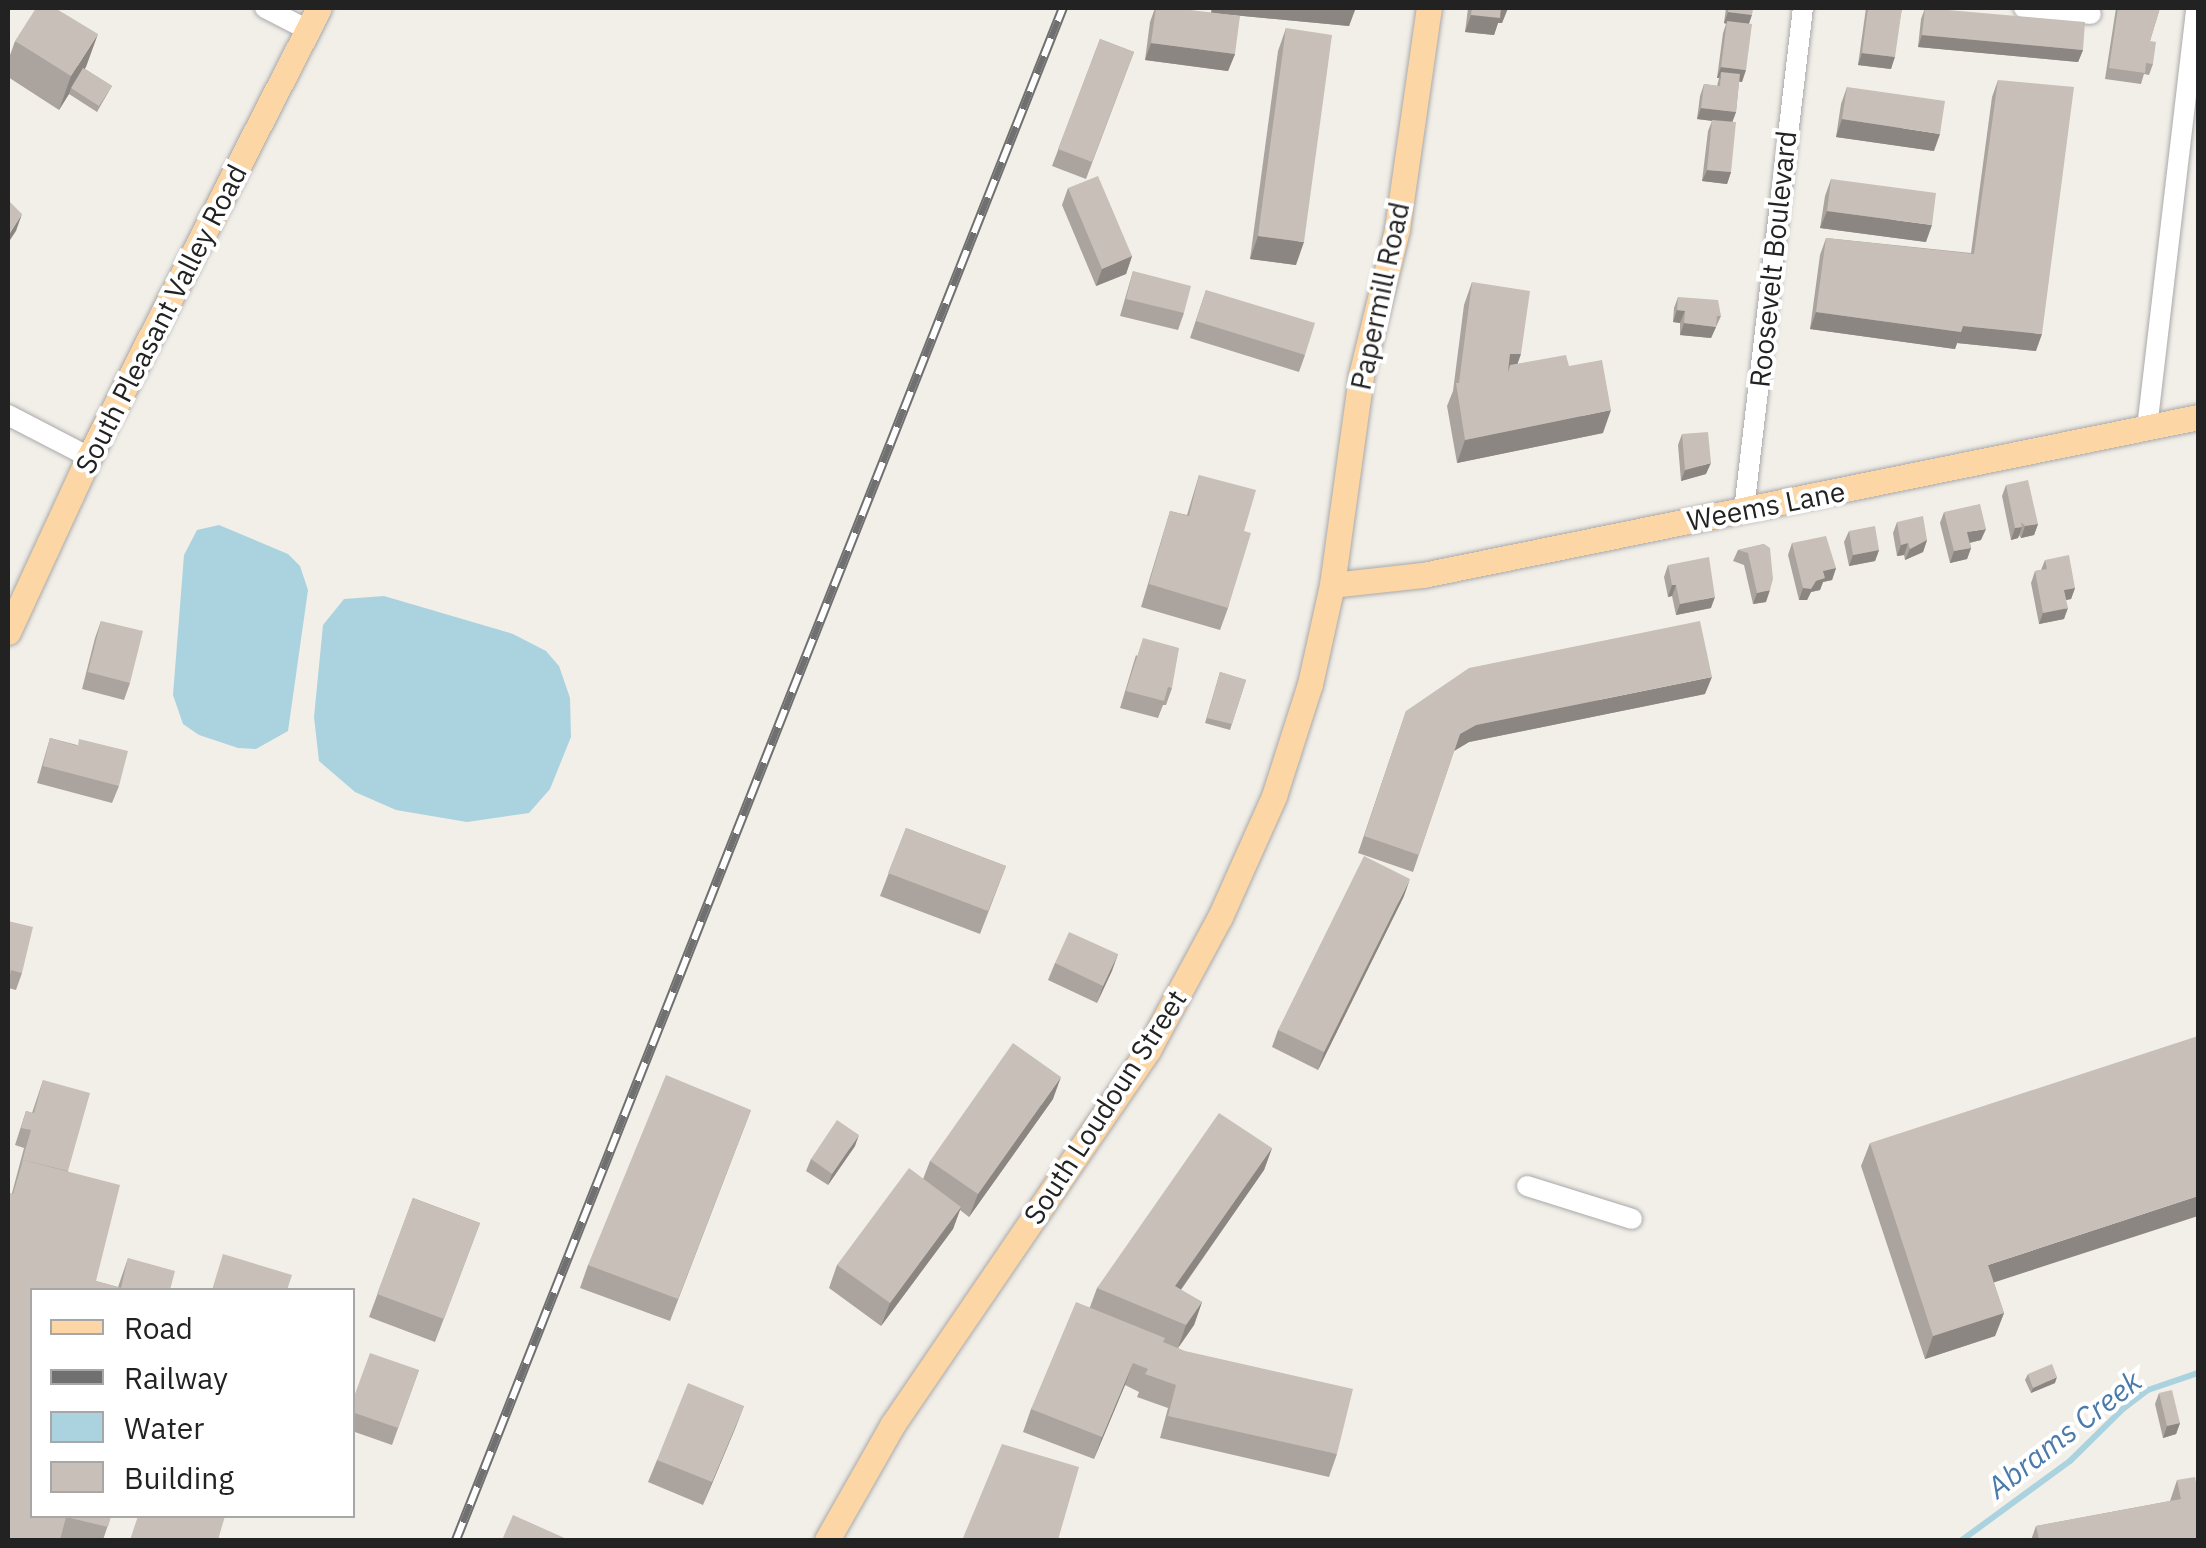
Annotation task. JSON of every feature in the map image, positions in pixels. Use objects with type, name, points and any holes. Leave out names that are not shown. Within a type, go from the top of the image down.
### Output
[{"type":"main road","name":"Papermill Road","points":[[1332,584],[1361,375],[1397,230],[1429,8]]},
{"type":"main road","name":"South Pleasant Valley Road","points":[[8,632],[88,457],[313,19]]},
{"type":"main road","name":"Weems Lane","points":[[1332,584],[1424,575],[2198,417]]},
{"type":"main road","name":"South Loudoun Street","points":[[827,1540],[893,1424],[1148,1050],[1220,917],[1274,796],[1310,684],[1332,584]]},
{"type":"street","points":[[264,8],[313,19]]},
{"type":"street","name":"Roosevelt Boulevard","points":[[1744,510],[1803,8]]},
{"type":"street","points":[[2024,8],[2091,14]]},
{"type":"street","points":[[2148,428],[2196,8]]},
{"type":"street","points":[[8,414],[88,457]]},
{"type":"street","points":[[1527,1186],[1632,1219]]},
{"type":"water","points":[[219,525],[288,554],[300,566],[308,590],[288,731],[256,749],[238,748],[199,735],[183,724],[173,695],[184,555],[197,530]]},
{"type":"water","points":[[384,596],[513,634],[546,651],[559,666],[570,698],[571,737],[550,789],[529,813],[467,822],[396,810],[355,792],[319,761],[314,717],[323,625],[344,599]]},
{"type":"building","points":[[36,8],[55,8],[98,34],[71,76],[15,41]]},
{"type":"building","points":[[1156,8],[1240,16],[1235,54],[1151,43]]},
{"type":"building","points":[[1472,8],[1501,8],[1500,18],[1471,15]]},
{"type":"building","points":[[1728,8],[1753,8],[1752,15],[1728,12]]},
{"type":"building","points":[[1868,8],[1902,8],[1895,57],[1862,53]]},
{"type":"building","points":[[1925,8],[2085,22],[2083,50],[1922,35]]},
{"type":"building","points":[[2118,8],[2160,8],[2150,41],[2156,42],[2153,64],[2146,63],[2145,73],[2109,68]]},
{"type":"building","points":[[1727,21],[1752,24],[1746,70],[1721,67]]},
{"type":"building","points":[[1286,28],[1332,35],[1304,242],[1258,236]]},
{"type":"building","points":[[1100,39],[1134,52],[1092,162],[1058,149]]},
{"type":"building","points":[[83,68],[112,86],[99,106],[71,88]]},
{"type":"building","points":[[1721,72],[1740,74],[1736,112],[1701,108],[1704,84],[1720,86]]},
{"type":"building","points":[[1998,80],[2074,87],[2042,334],[1963,326],[1961,332],[1816,312],[1826,238],[1974,254]]},
{"type":"building","points":[[1847,87],[1945,101],[1940,134],[1842,119]]},
{"type":"building","points":[[1712,120],[1736,122],[1731,172],[1707,170]]},
{"type":"building","points":[[1098,176],[1132,256],[1102,269],[1068,188]]},
{"type":"building","points":[[1831,179],[1936,193],[1932,225],[1827,211]]},
{"type":"building","points":[[8,200],[22,214],[8,236]]},
{"type":"building","points":[[1133,271],[1191,286],[1184,313],[1126,299]]},
{"type":"building","points":[[1472,282],[1530,291],[1521,354],[1510,354],[1508,372],[1510,365],[1566,355],[1569,366],[1602,360],[1611,410],[1465,440],[1456,383]]},
{"type":"building","points":[[1206,290],[1315,323],[1305,355],[1196,321]]},
{"type":"building","points":[[1678,297],[1718,300],[1721,316],[1717,316],[1716,327],[1684,323],[1685,311],[1677,310]]},
{"type":"building","points":[[1708,432],[1711,463],[1685,470],[1682,434]]},
{"type":"building","points":[[1199,475],[1256,490],[1244,531],[1251,533],[1228,608],[1149,584],[1170,511],[1189,516]]},
{"type":"building","points":[[2028,480],[2038,524],[2025,526],[2021,522],[2022,527],[2015,528],[2006,485]]},
{"type":"building","points":[[1980,504],[1986,529],[1967,532],[1971,548],[1954,551],[1944,512]]},
{"type":"building","points":[[1923,516],[1927,540],[1910,549],[1908,543],[1901,545],[1897,522]]},
{"type":"building","points":[[1875,526],[1879,550],[1853,555],[1849,531]]},
{"type":"building","points":[[1826,536],[1836,568],[1823,571],[1825,578],[1816,581],[1811,589],[1803,588],[1792,543]]},
{"type":"building","points":[[1764,544],[1770,548],[1773,579],[1770,590],[1757,593],[1748,553],[1738,550]]},
{"type":"building","points":[[2069,555],[2075,588],[2064,590],[2068,608],[2043,613],[2035,571],[2047,569],[2045,560]]},
{"type":"building","points":[[1709,557],[1715,597],[1680,604],[1668,565]]},
{"type":"building","points":[[101,621],[143,631],[130,683],[88,672]]},
{"type":"building","points":[[1700,621],[1712,677],[1476,725],[1460,734],[1419,855],[1364,836],[1406,711],[1469,668]]},
{"type":"building","points":[[1143,638],[1179,648],[1172,688],[1168,687],[1164,701],[1126,691]]},
{"type":"building","points":[[1220,672],[1246,680],[1232,724],[1207,718]]},
{"type":"building","points":[[50,738],[78,746],[79,739],[128,751],[119,786],[43,766]]},
{"type":"building","points":[[906,828],[1006,866],[988,911],[888,873]]},
{"type":"building","points":[[1364,856],[1410,879],[1324,1052],[1278,1030]]},
{"type":"building","points":[[8,921],[33,927],[22,973],[11,970],[8,985]]},
{"type":"building","points":[[1069,932],[1118,954],[1103,986],[1055,963]]},
{"type":"building","points":[[2198,1036],[2198,1196],[1988,1265],[2004,1313],[1933,1336],[1870,1143]]},
{"type":"building","points":[[1013,1043],[1061,1077],[978,1194],[930,1161]]},
{"type":"building","points":[[666,1075],[751,1110],[678,1299],[588,1265]]},
{"type":"building","points":[[43,1080],[90,1093],[68,1171],[23,1160],[21,1165],[31,1130],[21,1128],[26,1111],[34,1113]]},
{"type":"building","points":[[1219,1113],[1272,1148],[1175,1286],[1202,1302],[1186,1325],[1097,1288]]},
{"type":"building","points":[[837,1120],[859,1135],[832,1174],[811,1159]]},
{"type":"building","points":[[23,1160],[120,1185],[96,1281],[121,1288],[30,1288],[30,1518],[66,1518],[60,1540],[8,1540],[8,1192],[13,1194]]},
{"type":"building","points":[[909,1168],[961,1207],[890,1303],[837,1265]]},
{"type":"building","points":[[413,1198],[480,1223],[444,1319],[377,1294]]},
{"type":"building","points":[[223,1254],[292,1275],[288,1288],[213,1288]]},
{"type":"building","points":[[128,1258],[175,1271],[171,1288],[121,1288]]},
{"type":"building","points":[[1076,1302],[1165,1338],[1163,1342],[1185,1351],[1353,1389],[1337,1454],[1168,1416],[1176,1385],[1145,1374],[1148,1369],[1133,1363],[1102,1437],[1031,1409]]},
{"type":"building","points":[[370,1353],[419,1370],[398,1428],[355,1413],[355,1394]]},
{"type":"building","points":[[2052,1364],[2057,1377],[2033,1388],[2028,1374]]},
{"type":"building","points":[[688,1383],[744,1406],[712,1482],[657,1460]]},
{"type":"building","points":[[2172,1390],[2180,1423],[2167,1426],[2159,1393]]},
{"type":"building","points":[[1002,1444],[1079,1467],[1058,1540],[963,1538]]},
{"type":"building","points":[[2195,1477],[2198,1540],[2039,1540],[2036,1526],[2181,1499],[2177,1480]]},
{"type":"building","points":[[513,1515],[569,1540],[502,1540]]},
{"type":"building","points":[[70,1518],[110,1518],[108,1527]]},
{"type":"building","points":[[137,1518],[224,1518],[218,1540],[130,1540]]},
{"type":"waterway","name":"Abrams Creek","points":[[1962,1540],[2070,1461],[2148,1390],[2198,1373]]},
{"type":"railway","points":[[456,1540],[1063,8]]}]
